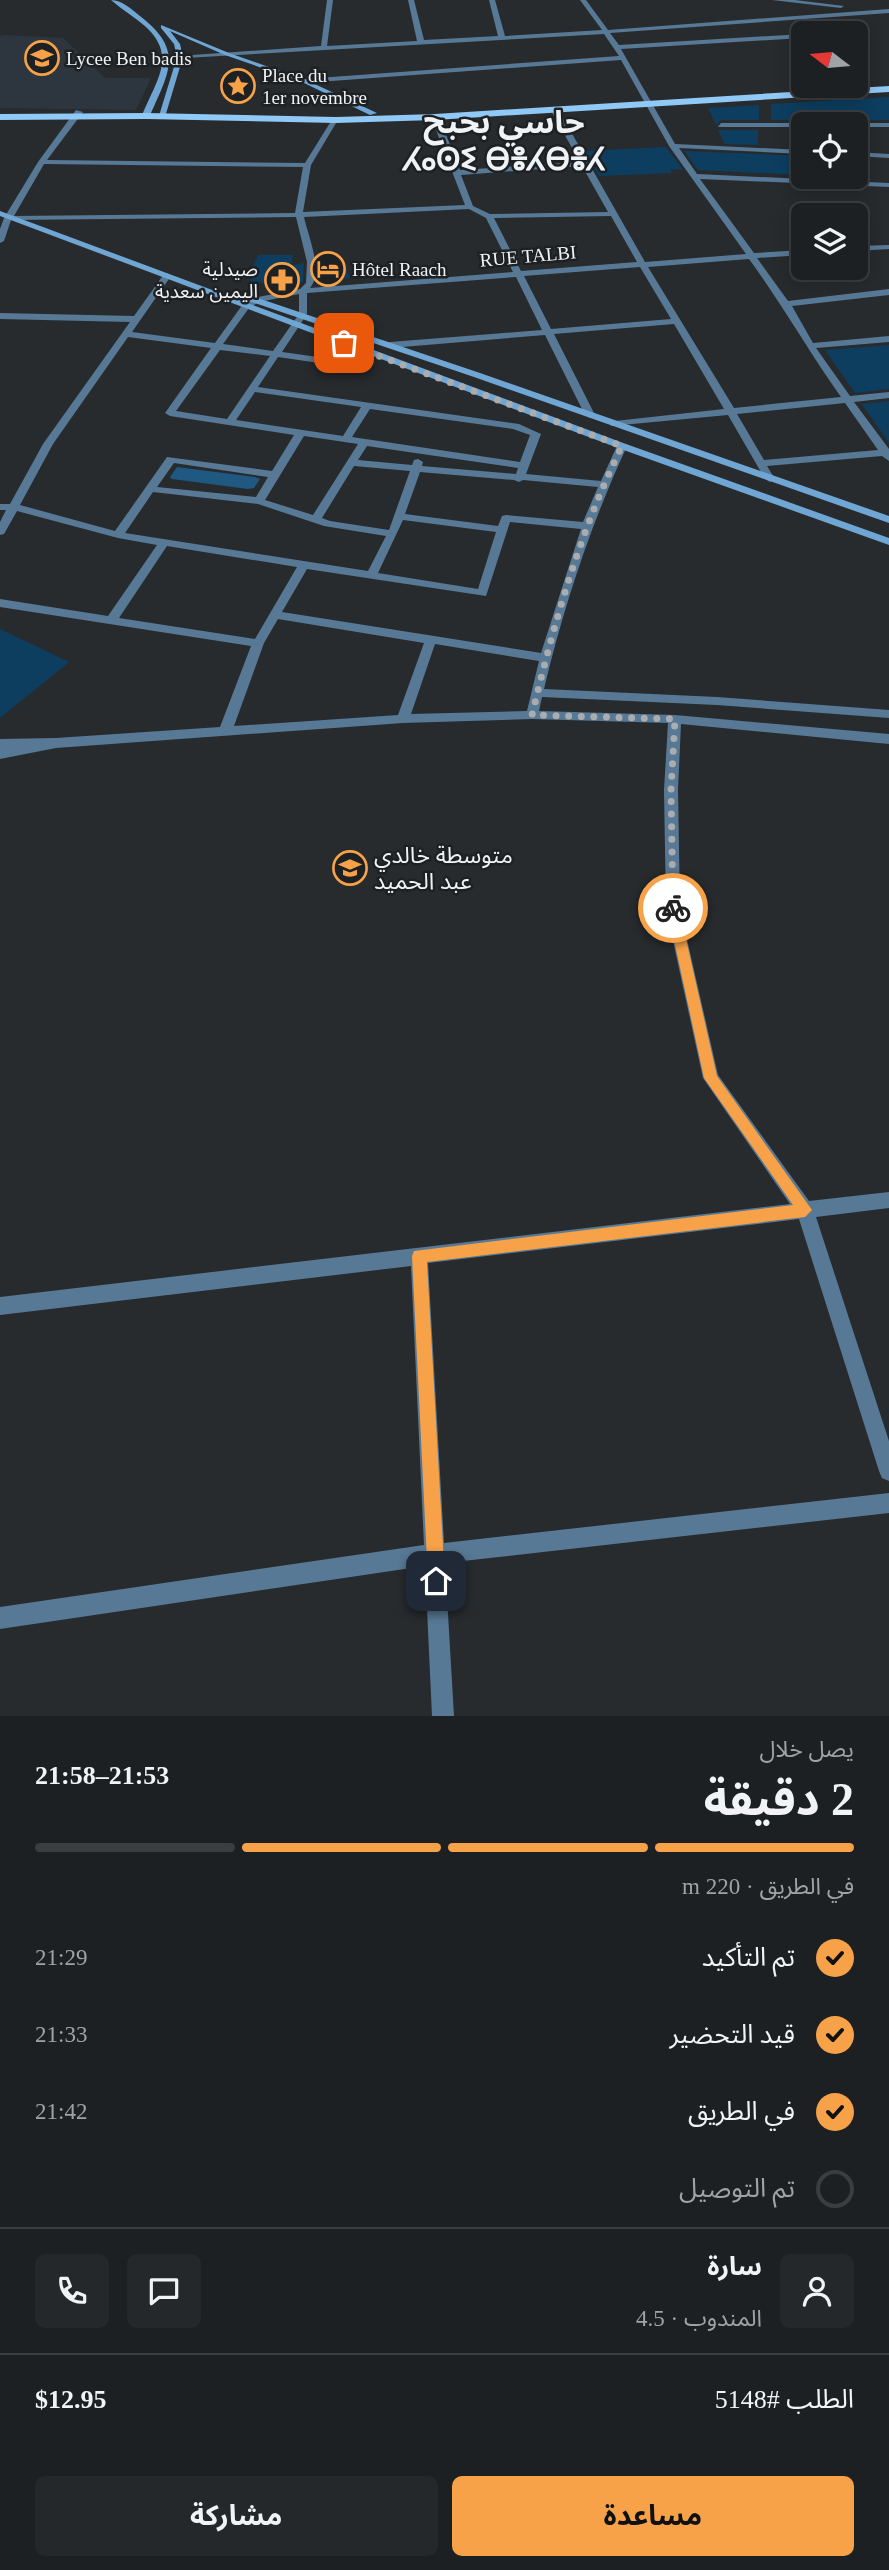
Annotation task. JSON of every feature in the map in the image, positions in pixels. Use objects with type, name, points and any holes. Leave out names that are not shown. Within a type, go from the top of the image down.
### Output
[{"type":"main road","points":[[868,84],[889,83]]},
{"type":"main road","points":[[0,115],[373,113],[889,89]]},
{"type":"main road","points":[[162,115],[336,120],[435,117],[791,90]]},
{"type":"street","points":[[114,0],[153,30],[164,46],[167,57],[146,115]]},
{"type":"street","points":[[128,0],[163,26],[227,54],[304,81],[373,113]]},
{"type":"street","points":[[324,47],[330,0]]},
{"type":"street","points":[[411,0],[421,42]]},
{"type":"street","points":[[492,0],[502,38]]},
{"type":"street","points":[[583,0],[617,47],[645,100],[674,146],[786,304],[810,346],[888,454]]},
{"type":"street","points":[[775,0],[888,11]]},
{"type":"street","points":[[167,57],[604,32],[888,11]]},
{"type":"street","points":[[162,115],[180,57],[177,44],[163,26]]},
{"type":"street","points":[[617,47],[791,37]]},
{"type":"street","points":[[304,81],[623,58]]},
{"type":"street","points":[[554,109],[611,214],[678,321],[770,479]]},
{"type":"street","points":[[0,242],[4,215],[78,115]]},
{"type":"street","points":[[435,117],[470,207]]},
{"type":"street","points":[[230,422],[303,314],[303,292],[310,283],[311,262],[299,215],[307,165],[336,120]]},
{"type":"street","points":[[722,125],[791,125]]},
{"type":"street","points":[[868,125],[889,125]]},
{"type":"street","points":[[674,146],[791,151]]},
{"type":"street","points":[[868,155],[889,156]]},
{"type":"street","points":[[42,162],[307,165]]},
{"type":"street","points":[[455,173],[584,164]]},
{"type":"street","points":[[695,176],[889,185]]},
{"type":"street","points":[[4,215],[299,215],[470,207],[489,216],[611,214]]},
{"type":"street","points":[[4,215],[622,446],[889,541]]},
{"type":"street","points":[[489,216],[590,415]]},
{"type":"street","points":[[868,248],[889,247]]},
{"type":"street","name":"RUE TALBI","points":[[256,299],[303,292],[791,252]]},
{"type":"street","points":[[167,276],[303,314],[889,520]]},
{"type":"street","points":[[0,533],[48,444],[167,276]]},
{"type":"street","points":[[786,304],[889,292]]},
{"type":"street","points":[[256,299],[246,306],[170,413],[524,466]]},
{"type":"street","points":[[0,316],[137,318]]},
{"type":"street","points":[[390,345],[678,321]]},
{"type":"street","points":[[126,334],[346,364]]},
{"type":"street","points":[[810,346],[889,339]]},
{"type":"street","points":[[251,389],[515,426],[536,434],[519,479]]},
{"type":"street","points":[[615,424],[889,395]]},
{"type":"street","points":[[346,439],[367,406]]},
{"type":"street","points":[[259,501],[301,432]]},
{"type":"street","points":[[316,519],[364,442]]},
{"type":"street","points":[[532,715],[546,658],[587,526],[603,484],[622,446]]},
{"type":"street","points":[[372,576],[393,534],[416,470],[420,450]]},
{"type":"street","points":[[761,463],[888,454]]},
{"type":"street","points":[[118,535],[171,459],[275,475]]},
{"type":"street","points":[[351,463],[603,484]]},
{"type":"street","points":[[150,489],[259,501],[328,524],[393,534]]},
{"type":"street","points":[[0,507],[14,507],[118,535],[482,593],[506,518],[587,526]]},
{"type":"street","points":[[399,516],[502,530]]},
{"type":"street","points":[[111,620],[164,542]]},
{"type":"street","points":[[225,732],[258,643],[304,565]]},
{"type":"street","points":[[0,603],[258,643]]},
{"type":"street","points":[[274,615],[546,658]]},
{"type":"street","points":[[403,719],[430,639]]},
{"type":"street","points":[[537,693],[717,701],[889,714]]},
{"type":"street","points":[[0,744],[56,743],[403,719],[532,715],[675,719],[889,738]]},
{"type":"street","points":[[675,719],[671,790],[673,909],[711,1078],[805,1210],[889,1471]]},
{"type":"street","points":[[0,754],[56,743]]},
{"type":"street","points":[[0,1306],[889,1200]]},
{"type":"street","points":[[419,1256],[443,1716]]},
{"type":"street","points":[[0,1618],[435,1554],[889,1503]]},
{"type":"shaded area","name":"Lycee Ben badis","points":[[0,36],[63,38],[105,78],[151,78],[136,110],[0,108]]},
{"type":"shaded area","points":[[177,467],[260,479],[254,488],[248,489],[172,479],[170,477]]},
{"type":"building","points":[[889,97],[889,120],[868,120],[868,112],[791,112],[791,120],[771,120],[771,104]]},
{"type":"building","points":[[759,105],[759,120],[721,120],[716,125],[708,108]]},
{"type":"building","points":[[718,130],[758,130],[758,145],[725,144]]},
{"type":"building","points":[[666,147],[683,170],[670,169],[672,173],[599,176],[585,151]]},
{"type":"building","points":[[684,151],[791,155],[791,174],[698,170]]},
{"type":"building","points":[[258,255],[293,255],[291,265],[304,263],[303,282],[250,283]]},
{"type":"building","name":"Hôtel Raach","points":[[341,257],[350,278],[316,282],[318,261]]},
{"type":"building","points":[[889,345],[889,389],[855,393],[825,350]]},
{"type":"building","points":[[889,401],[889,443],[862,404]]},
{"type":"building","points":[[0,629],[69,662],[0,718]]},
{"type":"way so far","points":[[344,343],[622,446],[603,484],[587,526],[546,658],[532,715],[675,719],[671,790],[673,908]]},
{"type":"place","name":"Lycee Ben badis","points":[[42,58]]},
{"type":"place","name":"Place du 1er novembre","points":[[238,86]]},
{"type":"place","name":"Hôtel Raach","points":[[328,269]]},
{"type":"place","name":"صيدلية اليمين سعدية","points":[[282,280]]},
{"type":"place","name":"متوسطة خالدي عبد الحميد","points":[[350,868]]},
{"type":"district","name":"حاسي بحبح ⵃⴰⵙⵉ ⴱⴻⵃⴱⴻⵃ","points":[[504,140]]},
{"type":"route","points":[[436,1581],[419,1256],[805,1210],[711,1078],[673,908]]}]
